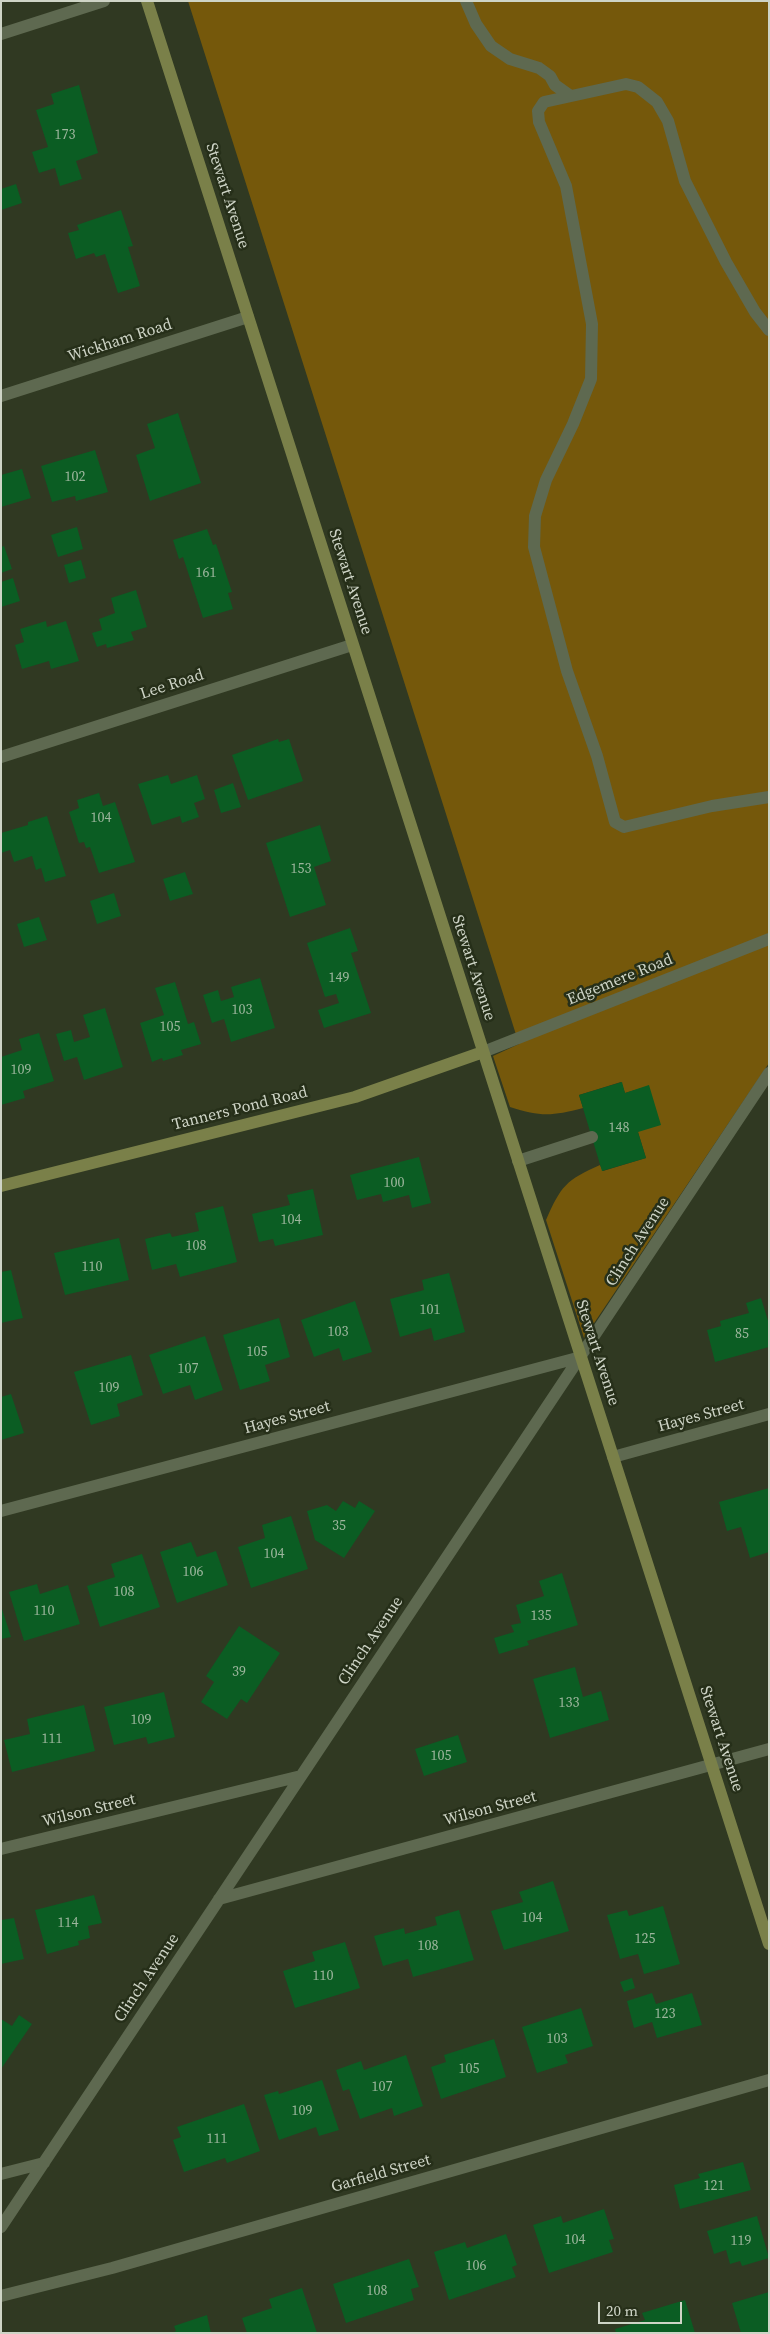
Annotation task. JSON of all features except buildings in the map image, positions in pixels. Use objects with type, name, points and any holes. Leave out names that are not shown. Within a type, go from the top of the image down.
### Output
[{"type":"main road","name":"Stewart Avenue","points":[[147,1],[769,1944]]},
{"type":"main road","name":"Tanners Pond Road","points":[[1,1186],[355,1097],[483,1052]]},
{"type":"street","points":[[1,34],[104,1]]},
{"type":"street","points":[[466,1],[476,24],[491,46],[510,59],[539,68],[550,76],[555,85],[569,95]]},
{"type":"street","points":[[769,330],[755,312],[726,262],[684,181],[668,120],[657,102],[638,87],[626,84],[544,102],[538,111],[539,122],[566,186],[592,324],[590,379],[574,424],[546,480],[534,516],[534,547],[561,652],[597,756],[615,822],[624,827],[634,826],[703,808],[769,798]]},
{"type":"street","name":"Wickham Road","points":[[1,396],[248,317]]},
{"type":"street","name":"Lee Road","points":[[1,757],[352,645]]},
{"type":"street","name":"Edgemere Road","points":[[483,1052],[769,939]]},
{"type":"street","name":"Clinch Avenue","points":[[1,2227],[769,1073]]},
{"type":"street","points":[[518,1161],[592,1137]]},
{"type":"street","name":"Hayes Street","points":[[1,1511],[581,1357]]},
{"type":"street","name":"Hayes Street","points":[[613,1457],[769,1414]]},
{"type":"street","name":"Wilson Street","points":[[219,1899],[769,1749]]},
{"type":"street","name":"Wilson Street","points":[[1,1849],[301,1776]]},
{"type":"street","name":"Garfield Street","points":[[1,2296],[112,2268],[769,2080]]},
{"type":"street","points":[[1,2174],[44,2163]]},
{"type":"shaded area","points":[[188,1],[769,1],[769,1063],[584,1338],[546,1220],[556,1199],[566,1185],[579,1175],[600,1165],[603,1171],[646,1158],[638,1132],[649,1086],[625,1093],[621,1082],[579,1095],[583,1108],[563,1113],[539,1114],[510,1107],[493,1056],[519,1044]]}]
